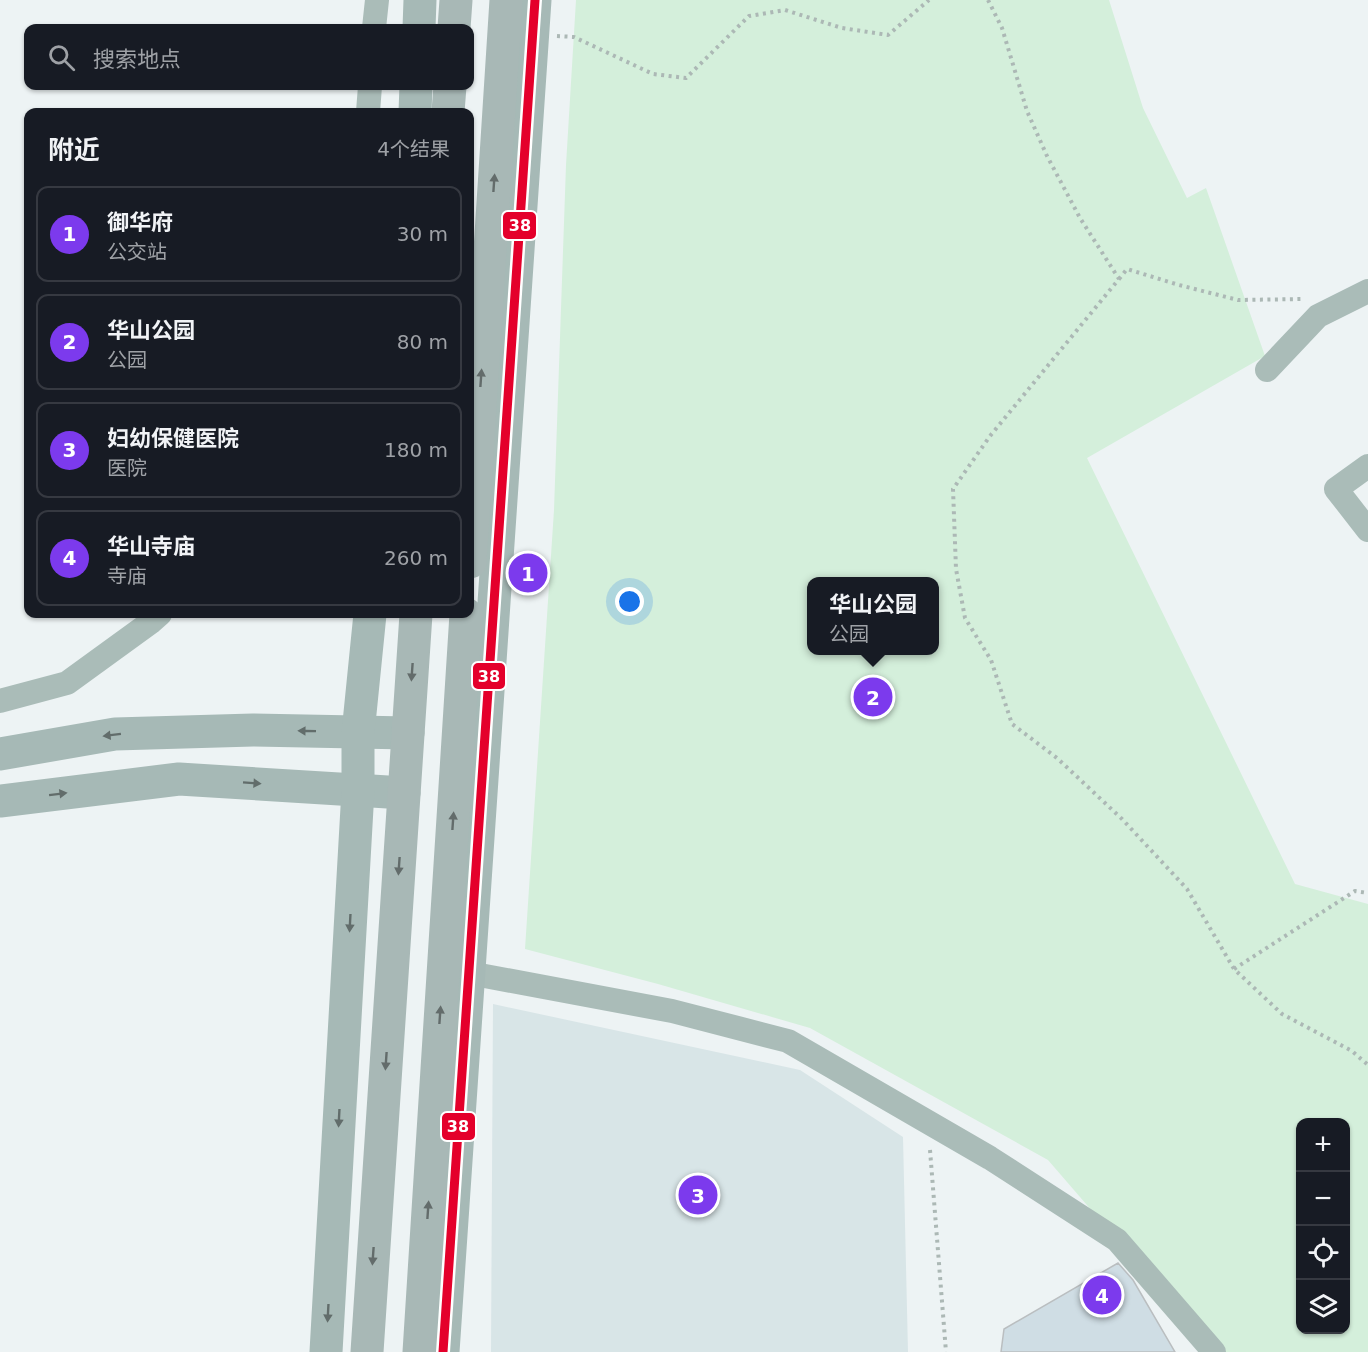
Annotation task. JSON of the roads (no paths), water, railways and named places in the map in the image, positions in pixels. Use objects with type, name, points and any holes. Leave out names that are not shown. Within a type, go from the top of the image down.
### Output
[{"type":"highway","points":[[454,24],[456,0]]},
{"type":"highway","points":[[474,500],[506,0]]},
{"type":"highway","points":[[448,108],[450,90]]},
{"type":"highway","points":[[367,1352],[416,618]]},
{"type":"highway","points":[[419,1352],[466,618]]},
{"type":"street","points":[[375,24],[377,0]]},
{"type":"street","points":[[419,24],[420,0]]},
{"type":"street","points":[[442,1352],[535,0]]},
{"type":"street","points":[[368,108],[370,90]]},
{"type":"street","points":[[415,108],[416,90]]},
{"type":"street","points":[[1267,370],[1318,316],[1368,291]]},
{"type":"street","points":[[1368,466],[1336,489],[1368,530]]},
{"type":"street","points":[[0,701],[67,683],[155,618]]},
{"type":"street","points":[[326,1352],[358,790],[358,732],[370,618]]},
{"type":"street","points":[[0,754],[115,734],[253,730],[408,734]]},
{"type":"street","points":[[0,801],[179,779],[404,793]]},
{"type":"street","points":[[469,973],[672,1011],[788,1041],[990,1158],[1117,1240],[1214,1352]]},
{"type":"place","name":"御华府","points":[[528,573]]},
{"type":"place","name":"华山公园","points":[[873,697]]},
{"type":"place","name":"妇幼保健医院","points":[[698,1195]]},
{"type":"place","name":"华山寺庙","points":[[1102,1295]]}]
